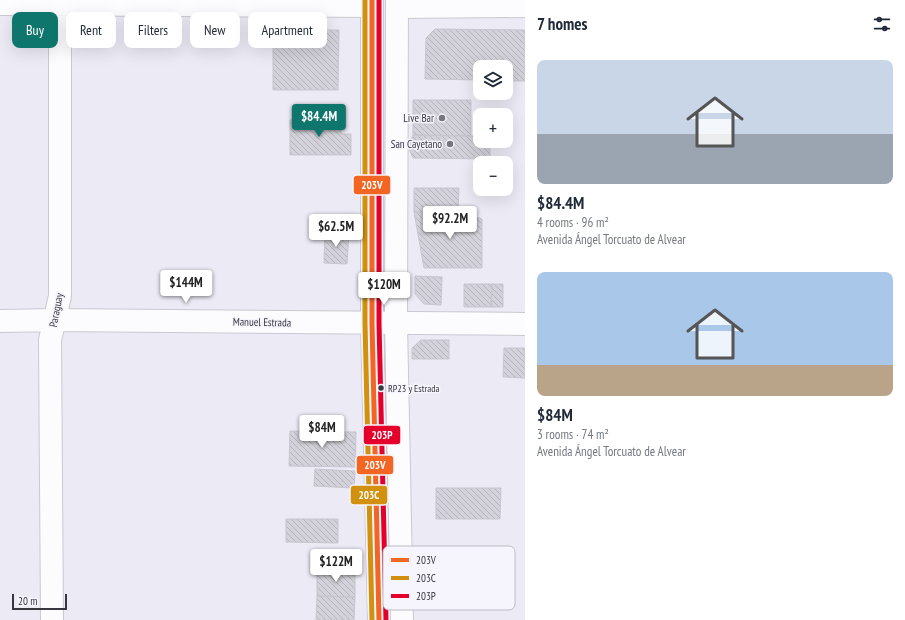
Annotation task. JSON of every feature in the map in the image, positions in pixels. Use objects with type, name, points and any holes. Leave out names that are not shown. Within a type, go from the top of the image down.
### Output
[{"type":"street","points":[[0,4],[60,2],[372,3],[372,323],[379,620]]},
{"type":"street","name":"Paraguay","points":[[52,620],[50,340],[60,296],[60,2]]},
{"type":"street","points":[[401,546],[396,323],[397,3],[525,6]]},
{"type":"street","name":"Manuel Estrada","points":[[0,321],[54,320],[525,324]]},
{"type":"street","points":[[402,610],[402,620]]},
{"type":"building","points":[[435,29],[525,30],[525,81],[513,81],[513,60],[473,60],[473,80],[425,79],[426,38]]},
{"type":"building","points":[[327,30],[339,30],[338,90],[273,90],[273,48],[327,48]]},
{"type":"building","name":"Live Bar","points":[[413,100],[471,100],[471,136],[413,135]]},
{"type":"building","points":[[290,120],[341,121],[341,134],[351,134],[351,155],[290,155]]},
{"type":"building","name":"San Cayetano","points":[[413,135],[473,136],[473,148],[490,148],[490,156],[473,156],[473,159],[413,158],[408,147]]},
{"type":"building","points":[[414,188],[459,188],[458,212],[414,212]]},
{"type":"building","points":[[414,212],[458,212],[482,219],[482,268],[424,268]]},
{"type":"building","points":[[325,232],[349,233],[347,264],[324,263]]},
{"type":"building","points":[[415,276],[442,277],[441,305],[424,304],[415,294]]},
{"type":"building","points":[[464,284],[492,284],[491,307],[464,307]]},
{"type":"building","points":[[492,284],[503,284],[503,307],[491,307]]},
{"type":"building","points":[[421,340],[449,340],[449,359],[412,359],[412,348]]},
{"type":"building","points":[[504,348],[525,348],[525,378],[503,377]]},
{"type":"building","points":[[290,431],[356,432],[355,467],[289,466]]},
{"type":"building","points":[[315,469],[355,471],[354,488],[314,486]]},
{"type":"building","points":[[436,488],[501,488],[500,519],[436,519]]},
{"type":"building","points":[[286,519],[338,519],[338,543],[286,542]]},
{"type":"building","points":[[317,569],[355,569],[355,597],[317,596]]},
{"type":"building","points":[[317,596],[355,597],[354,620],[316,620]]},
{"type":"transit line","name":"203C","points":[[365,0],[365,323],[372,620]]},
{"type":"transit line","name":"203V","points":[[372,0],[372,323],[379,620]]},
{"type":"transit line","name":"203P","points":[[379,0],[379,323],[384,546]]},
{"type":"transit line","name":"203P","points":[[386,610],[386,620]]},
{"type":"place","name":"Live Bar","points":[[442,118]]},
{"type":"place","name":"San Cayetano","points":[[450,144]]},
{"type":"place","name":"RP23 y Estrada","points":[[381,388]]}]
